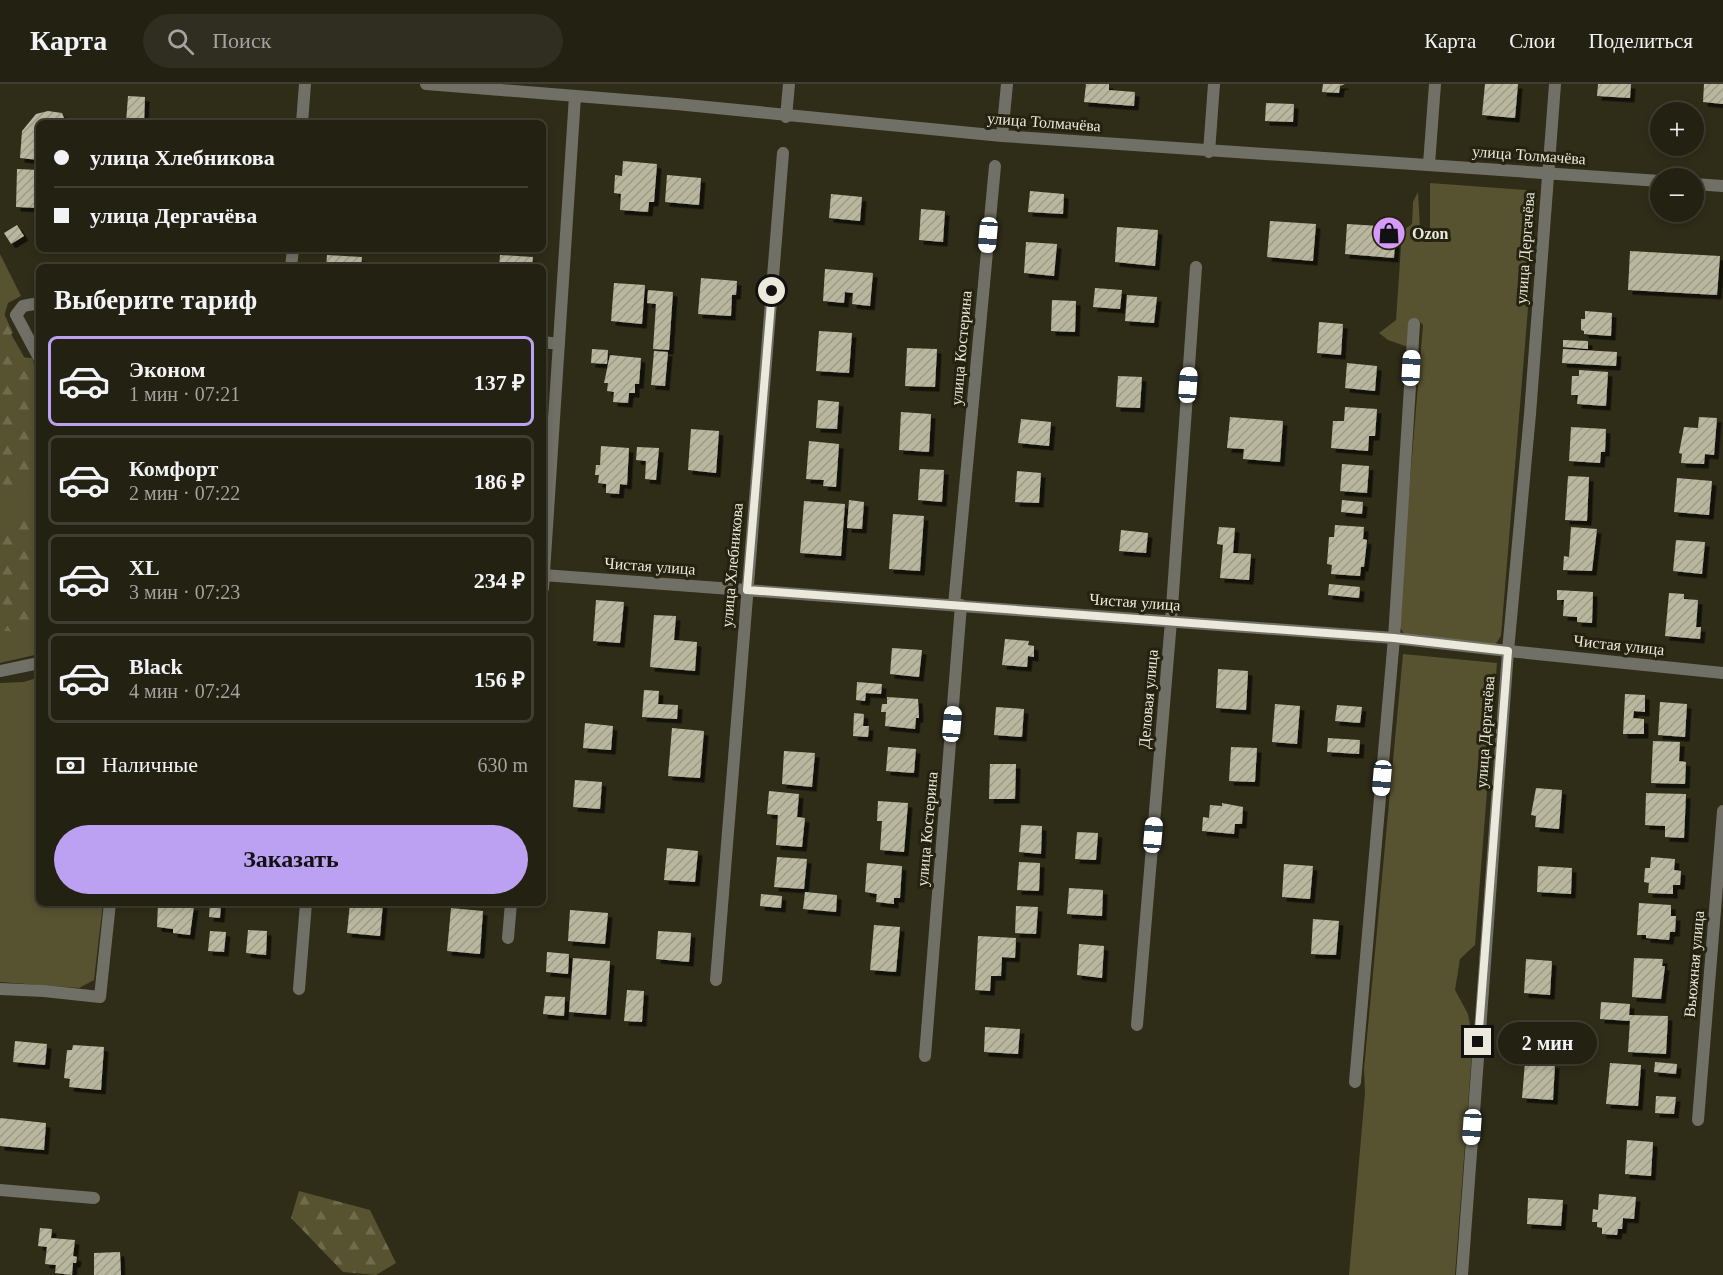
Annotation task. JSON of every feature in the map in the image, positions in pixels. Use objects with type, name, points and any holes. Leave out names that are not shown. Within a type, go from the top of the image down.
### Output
[{"type":"street","points":[[302,120],[305,84]]},
{"type":"street","name":"улица Толмачёва","points":[[426,84],[1002,136],[1209,152],[1429,164],[1650,180]]},
{"type":"street","points":[[786,117],[789,84]]},
{"type":"street","points":[[1002,136],[1006,84]]},
{"type":"street","points":[[1209,152],[1214,84]]},
{"type":"street","points":[[1429,164],[1435,84]]},
{"type":"street","name":"улица Дергачёва","points":[[1462,1275],[1508,651],[1530,414],[1546,173],[1555,84]]},
{"type":"street","points":[[546,535],[575,96]]},
{"type":"street","name":"улица Хлебникова","points":[[716,980],[783,153]]},
{"type":"street","name":"улица Костерина","points":[[925,1056],[957,605],[995,166]]},
{"type":"street","points":[[1704,185],[1723,186]]},
{"type":"street","name":"Деловая улица","points":[[1137,1025],[1171,621],[1196,267]]},
{"type":"street","points":[[36,304],[23,306],[16,315],[36,352]]},
{"type":"street","points":[[1355,1082],[1394,638],[1414,324]]},
{"type":"street","points":[[546,342],[559,344]]},
{"type":"street","name":"Чистая улица","points":[[546,579],[747,590],[1394,638],[1723,673]]},
{"type":"street","points":[[0,671],[36,664]]},
{"type":"street","name":"Вьюжная улица","points":[[1698,1119],[1723,811]]},
{"type":"street","points":[[0,989],[65,992],[100,997],[110,906]]},
{"type":"street","points":[[299,989],[306,906]]},
{"type":"street","points":[[508,938],[511,906]]},
{"type":"street","points":[[0,1190],[94,1198]]},
{"type":"green space","points":[[1430,183],[1526,190],[1537,199],[1501,636],[1495,645],[1406,637],[1398,624],[1423,325],[1419,321],[1408,347],[1388,340],[1379,333],[1396,320],[1402,231],[1412,224],[1413,202],[1418,192],[1420,229],[1424,237],[1428,238],[1430,234]]},
{"type":"green space","points":[[0,254],[21,296],[8,303],[3,320],[36,378],[36,655],[0,663]]},
{"type":"green space","points":[[0,305],[13,333],[0,342]]},
{"type":"green space","points":[[4,356],[32,358],[36,370],[36,490],[31,492],[0,491],[0,361]]},
{"type":"green space","points":[[4,516],[36,518],[36,640],[9,631],[0,631],[0,518]]},
{"type":"green space","points":[[1403,654],[1497,663],[1475,945],[1460,959],[1455,990],[1468,1014],[1473,1040],[1455,1275],[1349,1275],[1365,1093],[1364,1069]]},
{"type":"green space","points":[[36,678],[36,906],[103,906],[94,980],[79,988],[0,982],[0,683],[24,682]]},
{"type":"green space","points":[[299,1191],[370,1210],[396,1263],[376,1275],[343,1272],[291,1218]]},
{"type":"building","points":[[1086,84],[1109,84],[1109,90],[1135,92],[1134,106],[1084,102]]},
{"type":"building","points":[[1323,84],[1345,84],[1340,86],[1339,93],[1322,92]]},
{"type":"building","points":[[1485,84],[1518,84],[1515,118],[1482,115]]},
{"type":"building","points":[[1598,84],[1631,84],[1630,98],[1597,96]]},
{"type":"building","points":[[1704,84],[1723,84],[1723,104],[1703,102]]},
{"type":"building","points":[[128,96],[145,97],[144,120],[126,120]]},
{"type":"building","points":[[1266,103],[1294,104],[1293,122],[1265,121]]},
{"type":"building","points":[[48,111],[62,113],[65,120],[36,120],[36,160],[20,158],[22,131],[36,114]]},
{"type":"building","points":[[623,161],[657,164],[654,202],[649,202],[648,212],[620,210],[621,194],[614,193],[615,175],[622,176]]},
{"type":"building","points":[[17,169],[36,170],[36,208],[16,207]]},
{"type":"building","points":[[667,175],[701,178],[699,205],[665,202]]},
{"type":"building","points":[[1030,191],[1064,194],[1063,214],[1028,212]]},
{"type":"building","points":[[831,194],[862,197],[860,221],[829,218]]},
{"type":"building","points":[[921,209],[945,211],[943,242],[919,240]]},
{"type":"building","points":[[1270,221],[1316,224],[1313,261],[1267,257]]},
{"type":"building","points":[[1347,224],[1396,227],[1394,258],[1345,254]]},
{"type":"building","points":[[17,225],[24,236],[11,244],[4,233]]},
{"type":"building","points":[[1117,227],[1158,230],[1155,266],[1115,262]]},
{"type":"building","points":[[1026,242],[1057,244],[1054,276],[1024,273]]},
{"type":"building","points":[[1630,251],[1720,256],[1717,295],[1628,290]]},
{"type":"building","points":[[327,255],[362,257],[361,264],[326,264]]},
{"type":"building","points":[[500,255],[533,257],[532,264],[499,264]]},
{"type":"building","points":[[379,262],[406,264],[379,264]]},
{"type":"building","points":[[825,269],[873,273],[870,306],[852,304],[853,293],[845,292],[844,303],[823,301]]},
{"type":"building","points":[[701,278],[737,281],[736,295],[732,295],[731,316],[698,314]]},
{"type":"building","points":[[614,283],[645,285],[642,324],[611,321]]},
{"type":"building","points":[[1095,288],[1122,290],[1120,309],[1093,307]]},
{"type":"building","points":[[648,290],[673,292],[669,350],[653,349],[656,304],[647,303]]},
{"type":"building","points":[[1127,295],[1157,297],[1154,323],[1125,321]]},
{"type":"building","points":[[1052,300],[1076,301],[1075,332],[1051,331]]},
{"type":"building","points":[[1585,311],[1612,313],[1611,336],[1584,334],[1581,330],[1581,319],[1585,319]]},
{"type":"building","points":[[1319,322],[1343,324],[1341,355],[1317,353]]},
{"type":"building","points":[[819,331],[852,333],[849,373],[816,371]]},
{"type":"building","points":[[1563,340],[1588,341],[1588,349],[1563,347]]},
{"type":"building","points":[[907,348],[937,349],[935,387],[905,386]]},
{"type":"building","points":[[592,349],[608,350],[607,364],[591,363]]},
{"type":"building","points":[[1563,349],[1617,352],[1616,366],[1562,363]]},
{"type":"building","points":[[654,351],[668,352],[665,386],[651,385]]},
{"type":"building","points":[[610,355],[641,358],[639,384],[635,384],[635,393],[629,393],[628,403],[613,402],[614,392],[607,391],[608,383],[604,383]]},
{"type":"building","points":[[1347,363],[1377,366],[1375,391],[1345,388]]},
{"type":"building","points":[[1579,370],[1608,372],[1606,406],[1577,404],[1578,395],[1571,395],[1572,376],[1579,376]]},
{"type":"building","points":[[1118,376],[1142,377],[1140,408],[1116,407]]},
{"type":"building","points":[[818,400],[839,402],[837,429],[816,428]]},
{"type":"building","points":[[1345,407],[1377,409],[1375,436],[1369,436],[1368,451],[1331,448],[1333,421],[1344,421]]},
{"type":"building","points":[[901,412],[931,414],[929,452],[899,450]]},
{"type":"building","points":[[1230,417],[1283,421],[1280,462],[1243,459],[1244,449],[1227,448]]},
{"type":"building","points":[[1699,417],[1717,418],[1714,455],[1705,454],[1704,464],[1681,463],[1682,454],[1679,453],[1684,427],[1698,428]]},
{"type":"building","points":[[1021,419],[1051,422],[1049,446],[1018,443]]},
{"type":"building","points":[[1571,427],[1606,429],[1605,452],[1601,452],[1600,463],[1569,461]]},
{"type":"building","points":[[691,429],[719,431],[716,473],[688,470]]},
{"type":"building","points":[[809,441],[839,444],[836,487],[823,486],[824,480],[806,479]]},
{"type":"building","points":[[601,446],[629,448],[627,485],[620,484],[619,494],[606,493],[606,484],[598,483],[599,475],[595,475],[596,465],[600,465]]},
{"type":"building","points":[[637,447],[659,448],[656,480],[645,479],[646,461],[636,460]]},
{"type":"building","points":[[1342,464],[1369,466],[1367,493],[1340,491]]},
{"type":"building","points":[[920,469],[944,470],[942,502],[918,500]]},
{"type":"building","points":[[1017,471],[1041,473],[1039,503],[1015,502]]},
{"type":"building","points":[[1568,476],[1589,477],[1587,521],[1565,520]]},
{"type":"building","points":[[1677,478],[1712,481],[1709,515],[1674,512]]},
{"type":"building","points":[[849,500],[864,502],[862,529],[847,528]]},
{"type":"building","points":[[1342,500],[1363,502],[1362,514],[1341,512]]},
{"type":"building","points":[[804,501],[845,504],[841,556],[800,553]]},
{"type":"building","points":[[893,514],[924,516],[920,571],[889,569]]},
{"type":"building","points":[[1335,525],[1364,527],[1363,539],[1367,540],[1364,567],[1361,567],[1360,576],[1331,574],[1332,565],[1327,564],[1329,537],[1334,537]]},
{"type":"building","points":[[1219,527],[1235,528],[1233,553],[1251,554],[1249,580],[1220,578],[1223,545],[1217,544]]},
{"type":"building","points":[[1571,527],[1597,529],[1592,571],[1563,570],[1564,556],[1569,557]]},
{"type":"building","points":[[1121,530],[1148,533],[1146,553],[1119,551]]},
{"type":"building","points":[[1676,540],[1705,542],[1702,574],[1673,571]]},
{"type":"building","points":[[1329,584],[1360,587],[1359,598],[1328,595]]},
{"type":"building","points":[[1557,590],[1593,592],[1592,623],[1577,622],[1577,617],[1563,616],[1564,600],[1557,600]]},
{"type":"building","points":[[1669,593],[1684,594],[1684,599],[1698,600],[1696,627],[1701,627],[1700,639],[1665,636]]},
{"type":"building","points":[[596,600],[624,602],[620,643],[593,641]]},
{"type":"building","points":[[654,615],[676,616],[674,640],[697,642],[695,671],[650,667]]},
{"type":"building","points":[[1005,639],[1029,641],[1028,645],[1034,646],[1034,657],[1028,656],[1027,667],[1002,665]]},
{"type":"building","points":[[892,648],[922,650],[919,677],[890,674]]},
{"type":"building","points":[[1218,669],[1248,671],[1246,710],[1216,708]]},
{"type":"building","points":[[857,682],[882,684],[881,694],[866,693],[865,701],[856,700]]},
{"type":"building","points":[[644,690],[659,691],[658,704],[678,705],[677,719],[642,717]]},
{"type":"building","points":[[1625,694],[1645,695],[1645,712],[1634,711],[1633,718],[1644,719],[1644,734],[1623,734]]},
{"type":"building","points":[[887,697],[918,699],[919,718],[916,718],[915,729],[885,726],[886,712],[881,712],[882,704],[887,704]]},
{"type":"building","points":[[1660,702],[1687,704],[1685,737],[1658,735]]},
{"type":"building","points":[[1275,704],[1300,706],[1297,744],[1272,742]]},
{"type":"building","points":[[1337,705],[1362,707],[1360,723],[1335,721]]},
{"type":"building","points":[[996,707],[1024,709],[1022,737],[994,735]]},
{"type":"building","points":[[854,713],[864,714],[863,726],[869,726],[868,737],[853,736]]},
{"type":"building","points":[[585,723],[613,726],[611,750],[583,748]]},
{"type":"building","points":[[672,728],[704,731],[700,778],[668,776]]},
{"type":"building","points":[[1328,738],[1360,740],[1359,754],[1327,752]]},
{"type":"building","points":[[1653,741],[1680,742],[1679,761],[1686,762],[1685,784],[1651,783]]},
{"type":"building","points":[[888,747],[916,749],[914,773],[886,771]]},
{"type":"building","points":[[1231,747],[1257,748],[1255,782],[1229,781]]},
{"type":"building","points":[[784,751],[815,753],[812,787],[782,784]]},
{"type":"building","points":[[990,764],[1016,764],[1015,799],[989,799]]},
{"type":"building","points":[[575,780],[602,782],[600,809],[573,807]]},
{"type":"building","points":[[1536,788],[1562,790],[1559,829],[1535,827],[1536,816],[1531,815]]},
{"type":"building","points":[[769,791],[799,794],[797,817],[805,818],[802,847],[776,845],[778,815],[767,814]]},
{"type":"building","points":[[1646,793],[1686,794],[1684,838],[1665,837],[1665,826],[1645,825]]},
{"type":"building","points":[[878,801],[908,803],[904,852],[880,850],[882,821],[877,821]]},
{"type":"building","points":[[1222,803],[1243,807],[1242,824],[1235,824],[1234,834],[1202,831],[1203,817],[1209,818],[1210,805],[1222,806]]},
{"type":"building","points":[[1021,825],[1042,826],[1041,854],[1019,852]]},
{"type":"building","points":[[1077,832],[1098,833],[1096,860],[1075,859]]},
{"type":"building","points":[[667,848],[698,851],[695,882],[664,880]]},
{"type":"building","points":[[777,857],[807,859],[804,889],[774,887]]},
{"type":"building","points":[[1651,857],[1675,859],[1674,870],[1681,871],[1680,885],[1673,885],[1673,894],[1648,893],[1649,883],[1644,882],[1645,868],[1650,868]]},
{"type":"building","points":[[1019,862],[1040,863],[1039,891],[1017,890]]},
{"type":"building","points":[[867,863],[902,866],[900,898],[894,898],[894,904],[876,902],[877,894],[865,892]]},
{"type":"building","points":[[1284,864],[1313,866],[1310,899],[1282,897]]},
{"type":"building","points":[[1538,866],[1572,868],[1571,894],[1537,892]]},
{"type":"building","points":[[1069,888],[1103,890],[1102,916],[1067,914]]},
{"type":"building","points":[[805,892],[837,895],[836,912],[803,909]]},
{"type":"building","points":[[761,894],[782,896],[781,908],[760,906]]},
{"type":"building","points":[[1639,903],[1671,905],[1671,916],[1676,916],[1675,932],[1670,932],[1669,940],[1637,935]]},
{"type":"building","points":[[158,906],[194,906],[190,935],[173,933],[173,929],[157,927]]},
{"type":"building","points":[[210,906],[221,906],[220,918],[209,917]]},
{"type":"building","points":[[350,906],[383,906],[380,936],[347,933]]},
{"type":"building","points":[[1016,906],[1038,907],[1036,934],[1015,933]]},
{"type":"building","points":[[451,908],[483,911],[480,954],[447,951]]},
{"type":"building","points":[[570,910],[608,913],[605,944],[568,941]]},
{"type":"building","points":[[1313,919],[1339,921],[1336,955],[1311,954]]},
{"type":"building","points":[[874,925],[900,927],[896,972],[870,970]]},
{"type":"building","points":[[248,930],[267,931],[266,955],[246,953]]},
{"type":"building","points":[[210,931],[226,932],[224,952],[208,951]]},
{"type":"building","points":[[658,931],[691,933],[689,962],[656,959]]},
{"type":"building","points":[[978,936],[1016,938],[1015,958],[1002,957],[1001,976],[991,976],[990,991],[975,990]]},
{"type":"building","points":[[1079,944],[1104,946],[1102,978],[1077,975]]},
{"type":"building","points":[[547,952],[569,954],[568,974],[546,972]]},
{"type":"building","points":[[573,958],[610,961],[606,1015],[569,1012]]},
{"type":"building","points":[[1634,958],[1663,959],[1662,966],[1665,966],[1661,999],[1632,997]]},
{"type":"building","points":[[1526,959],[1552,961],[1550,995],[1524,993]]},
{"type":"building","points":[[627,990],[644,991],[642,1022],[624,1021]]},
{"type":"building","points":[[545,996],[565,997],[564,1016],[543,1014]]},
{"type":"building","points":[[1601,1002],[1630,1004],[1629,1015],[1668,1016],[1666,1054],[1628,1052],[1630,1021],[1600,1019]]},
{"type":"building","points":[[985,1027],[1020,1029],[1018,1054],[984,1052]]},
{"type":"building","points":[[15,1041],[47,1044],[45,1065],[13,1062]]},
{"type":"building","points":[[73,1045],[104,1047],[101,1090],[69,1087],[70,1079],[64,1078],[67,1050],[72,1050]]},
{"type":"building","points":[[1525,1062],[1555,1064],[1553,1100],[1522,1098]]},
{"type":"building","points":[[1655,1062],[1677,1064],[1676,1074],[1654,1072]]},
{"type":"building","points":[[1610,1063],[1641,1065],[1638,1106],[1606,1104]]},
{"type":"building","points":[[1656,1096],[1676,1097],[1674,1114],[1655,1113]]},
{"type":"building","points":[[0,1118],[46,1123],[44,1150],[0,1146]]},
{"type":"building","points":[[1627,1140],[1653,1142],[1651,1176],[1625,1174]]},
{"type":"building","points":[[1599,1194],[1636,1197],[1634,1219],[1623,1218],[1622,1229],[1618,1229],[1617,1235],[1602,1234],[1602,1228],[1597,1227],[1597,1222],[1592,1222],[1593,1209],[1598,1210]]},
{"type":"building","points":[[1528,1198],[1563,1200],[1561,1226],[1527,1224]]},
{"type":"building","points":[[40,1228],[52,1229],[51,1238],[75,1240],[73,1256],[77,1257],[76,1263],[73,1263],[72,1275],[55,1273],[56,1265],[45,1264],[47,1247],[38,1246]]},
{"type":"building","points":[[120,1252],[121,1275],[94,1275],[94,1253]]},
{"type":"place","name":"Ozon","points":[[1389,233]]},
{"type":"route","points":[[772,291],[747,590],[1394,638],[1508,651],[1478,1042]]}]
